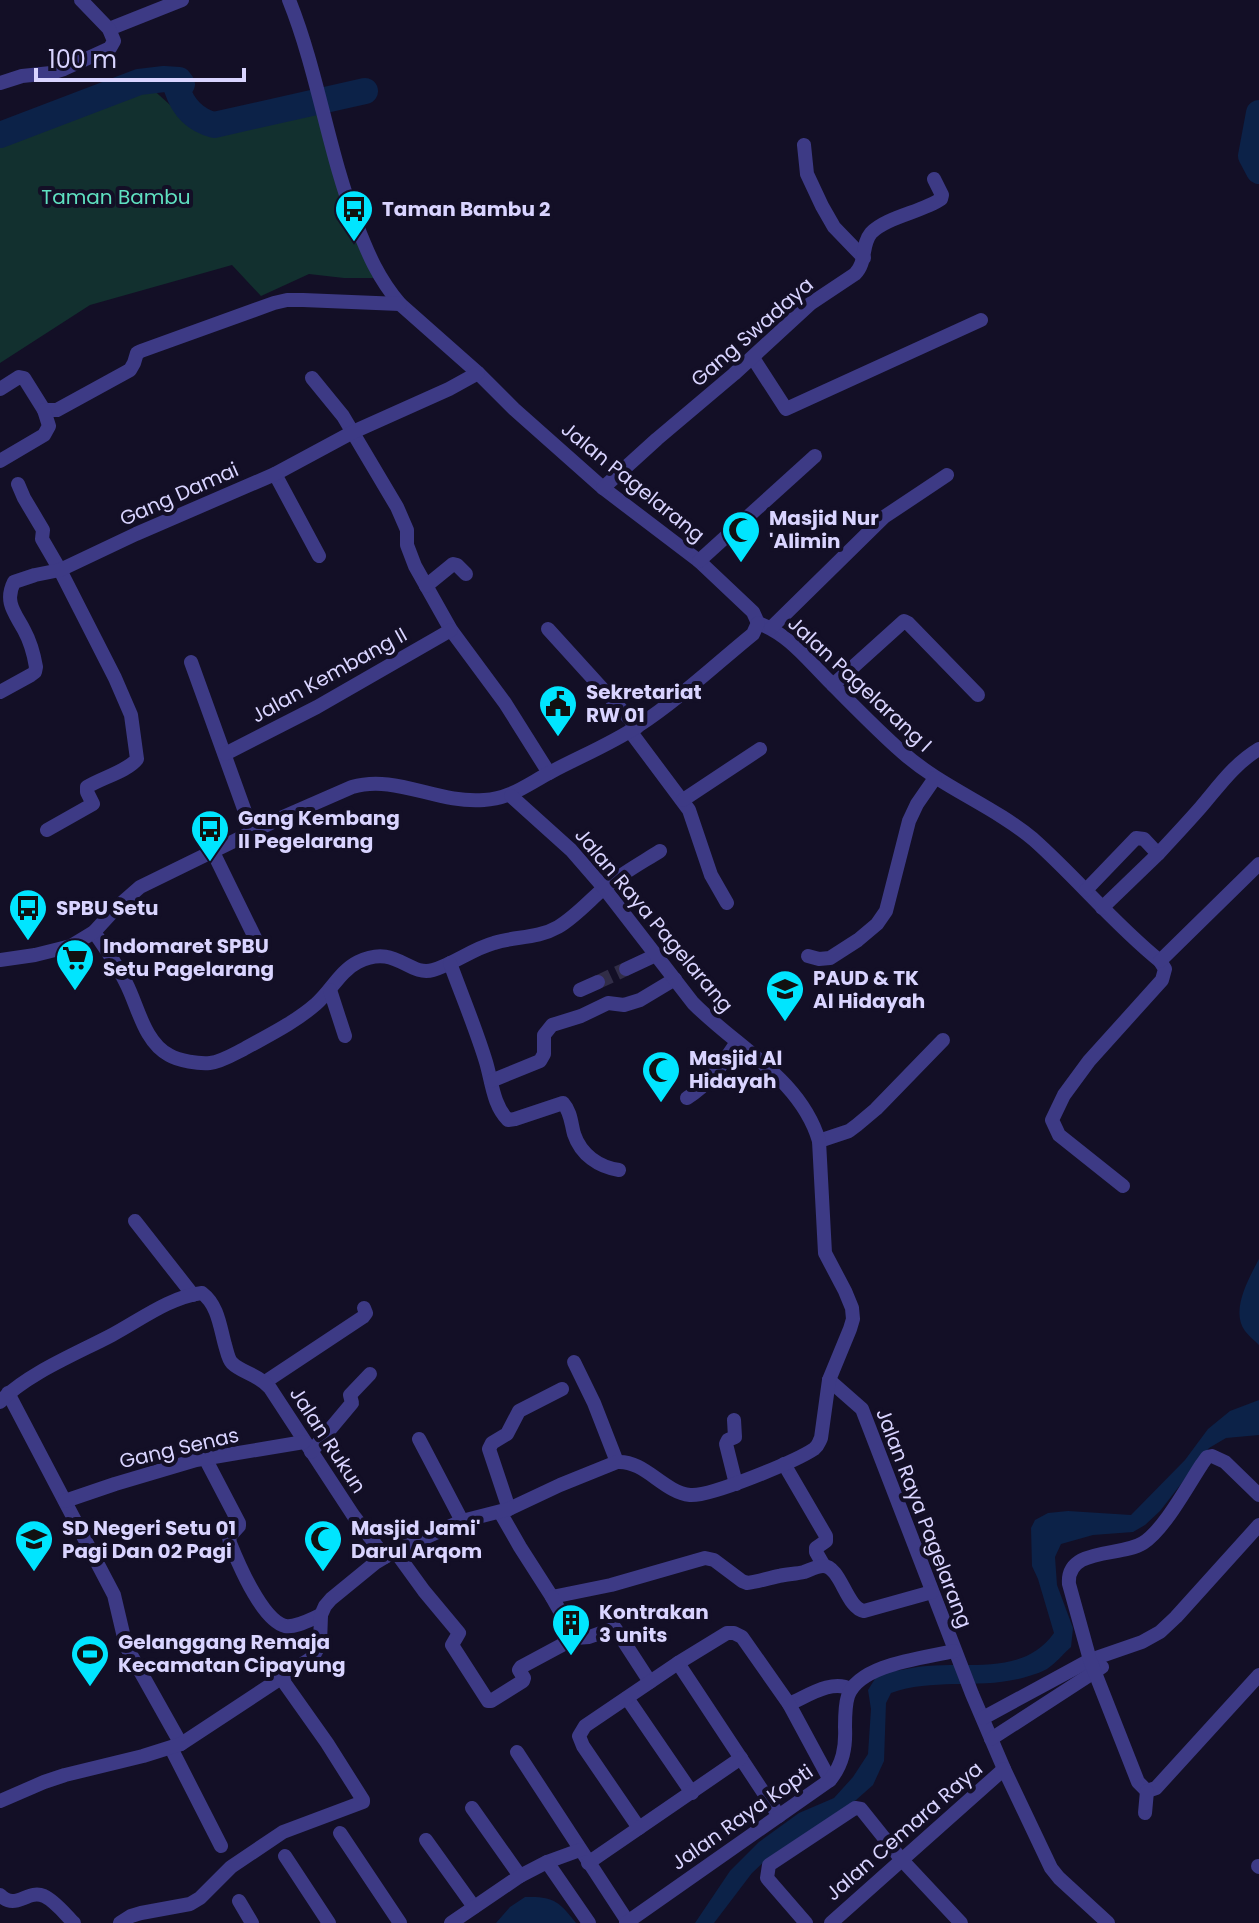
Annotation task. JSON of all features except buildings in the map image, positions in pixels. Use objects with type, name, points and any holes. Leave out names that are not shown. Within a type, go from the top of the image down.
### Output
[{"type":"street","points":[[0,83],[64,69],[110,48],[114,41],[109,29],[81,0]]},
{"type":"street","name":"Jalan Pagelarang","points":[[289,0],[302,36],[341,180],[380,279],[400,304],[514,409],[603,488],[699,561],[765,626]]},
{"type":"street","points":[[109,29],[177,1]]},
{"type":"street","points":[[804,145],[807,174],[822,206],[834,227],[864,258]]},
{"type":"street","name":"Gang Swadaya","points":[[603,488],[753,358],[810,304],[861,269],[866,242],[876,229],[941,199],[934,179]]},
{"type":"street","points":[[44,410],[57,410],[130,370],[137,353],[141,351],[274,303],[287,300],[400,304]]},
{"type":"street","points":[[753,358],[786,409],[981,320]]},
{"type":"street","name":"Gang Damai","points":[[0,692],[31,675],[36,667],[26,633],[5,609],[14,582],[60,570],[275,474],[353,432],[478,373]]},
{"type":"street","points":[[0,389],[19,377],[24,378],[44,410],[49,426],[44,435],[0,461]]},
{"type":"street","points":[[312,378],[343,416],[397,507],[407,530],[407,545],[451,630],[505,703],[549,773]]},
{"type":"street","points":[[699,561],[815,456]]},
{"type":"street","points":[[275,474],[319,556]]},
{"type":"street","points":[[0,960],[71,946],[94,932],[140,887],[252,831],[362,784],[396,785],[451,800],[511,796],[633,729],[681,694],[765,626],[884,517],[947,475]]},
{"type":"street","points":[[18,484],[41,526],[42,539],[101,647],[131,715],[137,759],[131,767],[88,786],[87,792],[93,804],[47,830]]},
{"type":"street","points":[[426,586],[453,564],[466,574]]},
{"type":"street","points":[[833,685],[904,621],[978,695]]},
{"type":"street","name":"Jalan Pagelarang I","points":[[765,626],[794,644],[900,750],[935,778],[986,805],[1033,840],[1160,961]]},
{"type":"street","points":[[548,629],[633,729],[683,800],[695,823],[711,875],[727,903]]},
{"type":"street","name":"Jalan Kembang II","points":[[225,754],[317,707],[451,630]]},
{"type":"street","points":[[191,662],[252,831]]},
{"type":"street","points":[[683,800],[760,749]]},
{"type":"street","points":[[1102,908],[1158,854],[1226,776],[1259,749]]},
{"type":"street","points":[[808,956],[830,958],[877,924],[886,911],[909,821],[935,778]]},
{"type":"street","name":"Jalan Raya Pagelarang","points":[[511,796],[546,825],[604,888],[693,1003],[786,1085],[800,1102],[816,1131],[825,1253],[845,1291],[853,1319],[829,1380],[862,1409],[972,1694],[1051,1868],[1098,1920]]},
{"type":"street","points":[[1086,890],[1136,838],[1144,839],[1158,854]]},
{"type":"street","points":[[94,932],[128,986],[150,1037],[170,1056],[213,1063],[286,1027],[316,1004],[342,973],[356,962],[373,956],[389,956],[430,971],[496,942],[541,935],[558,927],[604,888],[660,851]]},
{"type":"street","points":[[213,852],[261,950]]},
{"type":"street","points":[[1123,1186],[1059,1135],[1052,1120],[1054,1112],[1089,1061],[1162,980],[1165,969],[1160,961],[1259,864]]},
{"type":"street","points":[[626,969],[656,955]]},
{"type":"street","points":[[450,963],[487,1063],[499,1109],[508,1120],[565,1104],[574,1135],[585,1152],[593,1161],[619,1170]]},
{"type":"street","points":[[491,1081],[540,1061],[544,1054],[544,1035],[552,1025],[608,1003],[624,1005],[640,1000],[675,979]]},
{"type":"street","points":[[580,990],[598,982]]},
{"type":"street","points":[[330,990],[345,1036]]},
{"type":"street","points":[[819,1141],[849,1131],[857,1125],[943,1040]]},
{"type":"street","points":[[687,1098],[712,1078],[737,1042]]},
{"type":"street","points":[[135,1221],[193,1295],[175,1301],[58,1363],[4,1398],[65,1501],[114,1595],[126,1646],[221,1846]]},
{"type":"street","name":"Jalan Rukun","points":[[193,1295],[202,1293],[210,1299],[233,1364],[265,1382],[353,1515],[459,1633],[452,1645],[488,1701],[523,1681],[519,1670],[521,1667],[575,1638]]},
{"type":"street","points":[[265,1382],[363,1317],[366,1313],[364,1308]]},
{"type":"street","points":[[574,1362],[617,1462]]},
{"type":"street","points":[[308,1447],[352,1403],[350,1395],[370,1374]]},
{"type":"street","points":[[0,1801],[54,1778],[176,1746],[313,1657],[318,1651],[321,1615],[331,1599],[390,1554],[462,1521],[505,1510],[617,1462],[635,1465],[679,1492],[692,1496],[736,1484],[784,1464],[818,1445],[829,1380]]},
{"type":"street","points":[[562,1389],[519,1411],[507,1434],[491,1444],[489,1449],[505,1510],[520,1547],[575,1638],[589,1637],[615,1628],[650,1682]]},
{"type":"street","points":[[734,1420],[735,1437],[726,1444],[736,1484]]},
{"type":"street","points":[[419,1439],[462,1521]]},
{"type":"street","name":"Gang Senas","points":[[65,1501],[205,1458],[308,1447]]},
{"type":"street","points":[[1147,1791],[1138,1782],[1092,1667],[1068,1575],[1074,1565],[1087,1557],[1142,1544],[1158,1528],[1207,1457],[1216,1457],[1225,1462],[1259,1495]]},
{"type":"street","points":[[205,1458],[239,1523],[229,1537],[230,1543],[246,1580],[265,1609],[284,1626],[321,1615]]},
{"type":"street","points":[[784,1464],[826,1536],[826,1541],[816,1548],[824,1566]]},
{"type":"street","points":[[983,1718],[1160,1632],[1259,1525]]},
{"type":"street","points":[[552,1597],[624,1582],[705,1558],[714,1560],[747,1583],[824,1566],[830,1568],[858,1610],[864,1611],[932,1592]]},
{"type":"street","points":[[639,1828],[579,1736],[585,1726],[727,1633],[742,1637],[789,1704],[830,1780]]},
{"type":"street","points":[[789,1704],[830,1686],[843,1685],[851,1689],[875,1671],[957,1657]]},
{"type":"street","points":[[678,1663],[779,1816]]},
{"type":"street","points":[[991,1739],[1092,1667]]},
{"type":"street","points":[[1147,1791],[1156,1788],[1259,1675]]},
{"type":"street","points":[[120,1923],[141,1913],[190,1904],[231,1867],[269,1840],[294,1826],[363,1802],[327,1743],[281,1678]]},
{"type":"street","name":"Jalan Raya Kopti","points":[[627,1923],[830,1780],[842,1758],[847,1699],[851,1689]]},
{"type":"street","points":[[627,1698],[692,1793]]},
{"type":"street","points":[[1015,1700],[1026,1716]]},
{"type":"street","points":[[517,1752],[627,1923]]},
{"type":"street","points":[[451,1923],[520,1876],[547,1862],[584,1856],[639,1828],[741,1758]]},
{"type":"street","name":"Jalan Cemara Raya","points":[[831,1923],[1004,1769]]},
{"type":"street","points":[[1145,1813],[1147,1791]]},
{"type":"street","points":[[472,1808],[520,1876]]},
{"type":"street","points":[[806,1923],[767,1878],[769,1865],[855,1808],[861,1809],[901,1859],[961,1923]]},
{"type":"street","points":[[340,1833],[400,1923]]},
{"type":"street","points":[[426,1840],[474,1907]]},
{"type":"street","points":[[285,1856],[329,1923]]},
{"type":"street","points":[[547,1862],[589,1923]]},
{"type":"street","points":[[0,1895],[13,1902],[42,1895],[74,1923]]},
{"type":"street","points":[[239,1901],[252,1923]]},
{"type":"green space","name":"Taman Bambu","points":[[149,86],[199,131],[316,100],[376,278],[309,274],[261,296],[232,265],[90,305],[0,363],[0,139],[14,127]]},
{"type":"water","points":[[1259,1259],[1259,1345],[1245,1331],[1239,1314],[1250,1275]]},
{"type":"water","points":[[1259,1400],[1259,1435],[1226,1438],[1209,1448],[1160,1511],[1145,1525],[1133,1532],[1093,1535],[1061,1544],[1055,1557],[1057,1585],[1073,1628],[1071,1647],[1050,1667],[1029,1676],[995,1683],[925,1686],[891,1693],[886,1703],[884,1761],[873,1785],[856,1800],[768,1858],[752,1873],[714,1923],[695,1923],[730,1871],[759,1842],[799,1813],[834,1798],[853,1777],[868,1754],[871,1709],[868,1690],[878,1674],[921,1667],[1012,1661],[1042,1646],[1054,1633],[1032,1566],[1031,1528],[1035,1520],[1048,1513],[1068,1511],[1131,1515],[1185,1460],[1208,1429],[1230,1411]]},
{"type":"water","points":[[525,1897],[555,1901],[576,1923],[496,1923],[510,1907]]},
{"type":"waterway","points":[[0,135],[139,82],[179,80],[182,84],[177,89],[186,107],[201,120],[214,125],[365,91]]},
{"type":"waterway","points":[[1259,113],[1251,156],[1259,171]]},
{"type":"tunnel","points":[[598,982],[626,969]]},
{"type":"place","name":"Taman Bambu 2","points":[[354,243]]},
{"type":"place","name":"Masjid Nur 'Alimin","points":[[741,564]]},
{"type":"place","name":"Sekretariat RW 01","points":[[558,738]]},
{"type":"place","name":"Gang Kembang II Pegelarang","points":[[210,863]]},
{"type":"place","name":"SPBU Setu","points":[[28,942]]},
{"type":"place","name":"Indomaret SPBU Setu Pagelarang","points":[[75,992]]},
{"type":"place","name":"PAUD & TK Al Hidayah","points":[[785,1023]]},
{"type":"place","name":"Masjid Al Hidayah","points":[[661,1104]]},
{"type":"place","name":"SD Negeri Setu 01 Pagi Dan 02 Pagi","points":[[34,1573]]},
{"type":"place","name":"Masjid Jami' Darul Arqom","points":[[323,1573]]},
{"type":"place","name":"Kontrakan 3 units","points":[[571,1657]]},
{"type":"place","name":"Gelanggang Remaja Kecamatan Cipayung","points":[[90,1688]]}]
